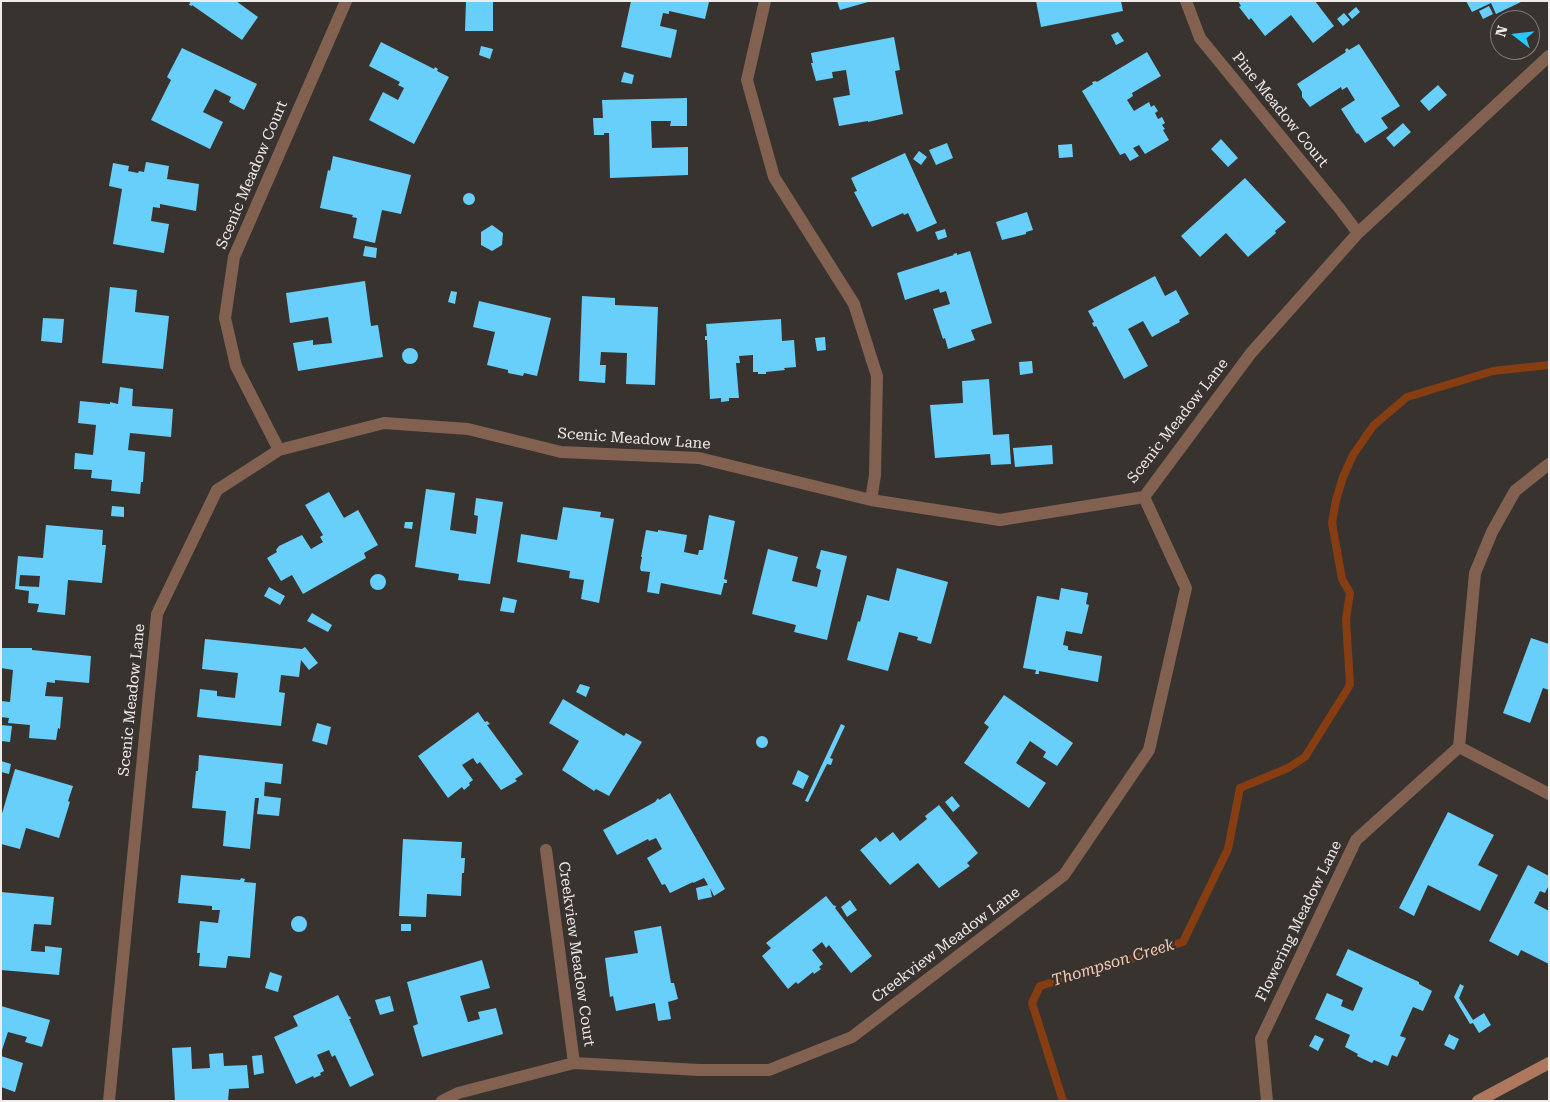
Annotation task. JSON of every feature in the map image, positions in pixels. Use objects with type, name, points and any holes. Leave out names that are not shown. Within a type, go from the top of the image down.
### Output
[{"type":"street","name":"Scenic Meadow Court","points":[[279,450],[236,366],[225,318],[234,257],[346,1]]},
{"type":"street","points":[[765,1],[747,80],[774,177],[854,304],[877,376],[875,475],[870,500]]},
{"type":"street","name":"Pine Meadow Court","points":[[1186,1],[1200,38],[1358,233]]},
{"type":"street","name":"Scenic Meadow Lane","points":[[109,1101],[157,614],[217,490],[279,450],[384,423],[468,429],[561,452],[698,458],[870,500],[1000,520],[1144,497],[1251,352],[1358,233],[1549,56]]},
{"type":"street","points":[[1549,464],[1515,491],[1492,532],[1475,573],[1459,747],[1549,794]]},
{"type":"street","name":"Creekview Meadow Lane","points":[[442,1101],[458,1093],[574,1062],[698,1070],[769,1070],[852,1037],[1064,875],[1149,750],[1186,588],[1144,497]]},
{"type":"street","name":"Flowering Meadow Lane","points":[[1267,1101],[1261,1039],[1356,840],[1459,747]]},
{"type":"street","name":"Creekview Meadow Court","points":[[546,850],[574,1062]]},
{"type":"street","points":[[1478,1101],[1549,1063]]},
{"type":"building","points":[[189,1],[236,1],[258,17],[242,40],[192,5],[189,5]]},
{"type":"building","points":[[466,1],[493,1],[493,31],[465,31]]},
{"type":"building","points":[[631,1],[709,2],[705,19],[669,11],[669,14],[663,13],[660,26],[677,30],[671,58],[621,47]]},
{"type":"building","points":[[837,1],[868,1],[868,2],[840,10]]},
{"type":"building","points":[[1036,1],[1121,1],[1123,11],[1041,27]]},
{"type":"building","points":[[1238,1],[1315,1],[1334,26],[1313,43],[1291,15],[1265,36],[1251,18],[1249,20],[1239,7],[1241,6]]},
{"type":"building","points":[[1466,1],[1523,1],[1504,10],[1494,10],[1491,3],[1472,12]]},
{"type":"building","points":[[1489,6],[1491,10],[1490,16],[1483,19],[1479,11]]},
{"type":"building","points":[[1356,7],[1360,12],[1352,19],[1348,14]]},
{"type":"building","points":[[1344,13],[1350,20],[1343,26],[1337,19]]},
{"type":"building","points":[[1118,32],[1124,41],[1116,45],[1111,35]]},
{"type":"building","points":[[894,37],[900,70],[895,71],[903,114],[839,126],[833,98],[850,95],[846,70],[832,72],[833,78],[816,81],[811,63],[813,63],[811,53]]},
{"type":"building","points":[[381,42],[434,69],[435,67],[438,69],[437,71],[449,77],[414,144],[369,120],[383,92],[398,100],[404,88],[398,85],[400,82],[369,66]]},
{"type":"building","points":[[1359,44],[1400,106],[1381,118],[1388,128],[1365,143],[1341,109],[1355,100],[1347,87],[1342,90],[1341,87],[1310,107],[1302,97],[1302,92],[1297,84],[1346,52],[1347,48],[1349,50]]},
{"type":"building","points":[[481,46],[493,49],[490,59],[479,55]]},
{"type":"building","points":[[182,48],[257,84],[244,110],[229,102],[231,97],[215,89],[203,112],[223,122],[210,149],[151,120],[171,80],[167,77]]},
{"type":"building","points":[[1147,52],[1161,76],[1132,93],[1133,96],[1127,100],[1134,111],[1149,102],[1151,107],[1154,105],[1158,111],[1155,113],[1158,119],[1162,117],[1165,123],[1162,125],[1165,129],[1163,130],[1169,140],[1145,154],[1139,145],[1133,148],[1139,156],[1130,161],[1125,153],[1120,155],[1082,91],[1093,84],[1092,82],[1097,82]]},
{"type":"building","points":[[624,72],[634,75],[632,84],[621,82]]},
{"type":"building","points":[[1438,85],[1447,95],[1429,111],[1420,101]]},
{"type":"building","points":[[687,98],[687,126],[670,126],[671,121],[651,121],[652,148],[688,147],[688,175],[610,178],[609,133],[594,135],[593,118],[603,118],[602,100]]},
{"type":"building","points":[[1403,123],[1411,132],[1394,147],[1386,138]]},
{"type":"building","points":[[1221,139],[1238,158],[1228,167],[1211,149]]},
{"type":"building","points":[[947,143],[953,158],[936,165],[929,150]]},
{"type":"building","points":[[1072,144],[1073,157],[1059,158],[1058,145]]},
{"type":"building","points":[[919,151],[927,157],[921,165],[913,159]]},
{"type":"building","points":[[905,153],[937,223],[917,232],[908,213],[904,215],[903,213],[872,227],[854,192],[857,191],[851,178]]},
{"type":"building","points":[[333,156],[411,175],[401,214],[382,210],[375,243],[353,238],[357,218],[352,217],[353,215],[320,208]]},
{"type":"building","points":[[146,162],[169,166],[167,179],[199,184],[196,211],[160,204],[160,208],[153,207],[151,221],[169,224],[164,253],[113,244],[122,189],[109,186],[113,163],[129,166],[128,171],[138,173],[139,171],[144,172]]},
{"type":"building","points":[[1245,178],[1286,222],[1248,257],[1226,233],[1200,257],[1181,236]]},
{"type":"building","points":[[469,193],[475,199],[469,205],[463,199]]},
{"type":"building","points":[[1027,212],[1033,230],[1026,232],[1026,234],[1002,240],[996,222]]},
{"type":"building","points":[[492,225],[503,233],[502,245],[492,251],[481,245],[481,232]]},
{"type":"building","points":[[945,229],[947,237],[938,240],[935,232]]},
{"type":"building","points":[[365,246],[377,248],[376,258],[363,256]]},
{"type":"building","points":[[970,251],[992,323],[971,330],[975,340],[948,349],[933,309],[950,304],[946,291],[940,293],[939,289],[905,300],[897,273],[953,254],[957,253],[957,255]]},
{"type":"building","points":[[1155,276],[1165,296],[1176,290],[1189,314],[1179,320],[1180,322],[1152,337],[1143,321],[1128,329],[1148,366],[1124,379],[1096,326],[1094,327],[1092,323],[1094,322],[1088,311]]},
{"type":"building","points":[[365,281],[371,326],[378,325],[383,357],[298,371],[293,343],[313,340],[313,345],[332,343],[328,317],[290,323],[286,293]]},
{"type":"building","points":[[110,287],[137,290],[135,312],[169,316],[163,369],[102,363]]},
{"type":"building","points":[[451,291],[457,292],[455,304],[448,302]]},
{"type":"building","points":[[582,296],[615,298],[615,305],[658,307],[655,385],[626,384],[627,353],[601,352],[600,365],[606,365],[605,383],[579,381]]},
{"type":"building","points":[[479,301],[551,318],[537,376],[524,373],[523,376],[508,373],[508,370],[487,365],[495,332],[473,327]]},
{"type":"building","points":[[43,318],[64,319],[62,343],[41,341]]},
{"type":"building","points":[[781,319],[782,341],[794,340],[796,367],[758,374],[758,372],[753,372],[753,355],[739,356],[740,363],[736,363],[739,398],[729,398],[729,401],[721,402],[721,398],[710,399],[707,340],[705,340],[705,336],[707,336],[706,324]]},
{"type":"building","points":[[825,337],[826,350],[817,351],[815,338]]},
{"type":"building","points":[[407,348],[413,348],[418,353],[416,362],[407,364],[402,359],[402,353]]},
{"type":"building","points":[[1032,361],[1033,373],[1020,375],[1019,362]]},
{"type":"building","points":[[989,379],[993,435],[1009,434],[1011,464],[991,465],[990,454],[935,458],[930,405],[963,403],[962,381]]},
{"type":"building","points":[[120,387],[133,389],[132,406],[173,409],[171,437],[130,433],[128,450],[145,452],[143,482],[141,482],[140,494],[111,491],[112,480],[91,478],[92,470],[74,469],[75,453],[93,455],[96,425],[78,423],[80,401],[118,404]]},
{"type":"building","points":[[1052,445],[1053,464],[1015,467],[1013,448]]},
{"type":"building","points":[[426,489],[455,493],[450,530],[476,534],[478,516],[474,515],[476,498],[503,502],[490,584],[458,580],[459,574],[415,567]]},
{"type":"building","points":[[329,492],[344,518],[358,510],[378,545],[364,553],[366,558],[303,594],[292,575],[281,581],[267,558],[277,552],[276,550],[279,546],[302,535],[311,549],[323,542],[320,537],[323,535],[305,505]]},
{"type":"building","points":[[112,506],[124,507],[124,517],[111,516]]},
{"type":"building","points":[[563,507],[601,512],[600,517],[614,519],[599,603],[581,599],[584,580],[569,578],[570,571],[517,562],[521,534],[557,540]]},
{"type":"building","points":[[709,515],[735,521],[724,579],[727,580],[727,583],[724,583],[721,595],[661,583],[659,594],[647,592],[650,572],[641,571],[640,568],[646,530],[687,535],[684,552],[698,555],[699,550],[703,550]]},
{"type":"building","points":[[405,522],[413,522],[412,529],[404,528]]},
{"type":"building","points":[[46,525],[103,530],[102,545],[106,545],[102,583],[68,580],[65,615],[37,612],[39,604],[28,603],[29,591],[15,589],[18,556],[43,558]],"holes":[[[20,575],[40,576],[39,587],[19,586]]]},
{"type":"building","points":[[768,549],[798,557],[792,581],[817,587],[821,570],[816,568],[821,550],[847,556],[827,640],[794,632],[796,625],[752,614]]},
{"type":"building","points":[[897,568],[948,582],[931,644],[917,640],[918,637],[899,632],[888,671],[847,660],[867,595],[889,601]]},
{"type":"building","points":[[375,574],[381,574],[386,579],[384,588],[375,590],[370,585],[370,579]]},
{"type":"building","points":[[269,587],[285,596],[280,605],[264,596]]},
{"type":"building","points":[[1061,588],[1088,593],[1086,604],[1089,605],[1082,634],[1066,631],[1063,645],[1068,646],[1068,650],[1102,656],[1098,682],[1039,671],[1039,674],[1035,674],[1036,670],[1023,668],[1037,596],[1059,600]]},
{"type":"building","points":[[503,597],[517,600],[514,613],[500,611]]},
{"type":"building","points":[[312,613],[332,625],[328,632],[307,621]]},
{"type":"building","points":[[1531,638],[1549,644],[1549,690],[1543,688],[1530,723],[1503,713]]},
{"type":"building","points":[[205,639],[302,649],[305,647],[318,663],[309,670],[301,660],[299,677],[281,675],[279,692],[285,693],[281,726],[197,717],[200,689],[217,691],[217,696],[235,698],[238,673],[202,669]]},
{"type":"building","points":[[1,648],[32,648],[32,650],[91,656],[89,683],[55,680],[55,683],[47,682],[45,696],[63,697],[60,729],[58,728],[56,740],[29,738],[30,725],[8,723],[9,718],[1,717],[1,701],[10,702],[13,670],[1,668]]},
{"type":"building","points":[[580,684],[590,687],[586,697],[576,692]]},
{"type":"building","points":[[1004,695],[1073,743],[1057,766],[1043,757],[1046,752],[1030,741],[1016,763],[1046,783],[1029,808],[964,763],[989,727],[984,723]]},
{"type":"building","points":[[563,699],[624,736],[626,733],[642,742],[609,796],[596,789],[594,791],[562,770],[579,741],[549,723]]},
{"type":"building","points":[[478,712],[485,722],[487,721],[490,724],[487,725],[523,774],[515,779],[517,781],[501,790],[480,762],[477,764],[473,758],[462,765],[473,780],[469,783],[470,785],[464,790],[462,787],[448,798],[418,756]]},
{"type":"building","points":[[317,723],[331,727],[327,745],[312,741]]},
{"type":"building","points":[[841,724],[845,726],[830,758],[833,759],[831,765],[827,764],[808,802],[805,801]]},
{"type":"building","points":[[1,725],[12,726],[10,742],[1,741]]},
{"type":"building","points":[[760,736],[764,736],[768,742],[764,748],[760,748],[756,744],[756,740]]},
{"type":"building","points":[[199,755],[283,764],[281,784],[265,782],[264,796],[281,798],[279,816],[257,814],[259,798],[255,798],[250,849],[223,846],[226,811],[192,808]]},
{"type":"building","points":[[1,761],[11,764],[9,774],[1,772]]},
{"type":"building","points":[[15,769],[73,786],[59,838],[26,828],[20,849],[1,844],[1,817]]},
{"type":"building","points":[[798,770],[809,776],[803,789],[792,784]]},
{"type":"building","points":[[670,793],[725,889],[714,896],[710,888],[712,897],[698,900],[696,888],[708,885],[704,878],[670,893],[665,884],[662,885],[647,858],[662,849],[656,838],[649,841],[648,839],[617,855],[603,830]]},
{"type":"building","points":[[952,796],[960,806],[953,812],[945,802]]},
{"type":"building","points":[[939,805],[978,853],[967,863],[970,866],[939,888],[918,863],[890,885],[860,850],[876,837],[880,842],[893,832],[900,841],[927,819],[925,816]]},
{"type":"building","points":[[1448,812],[1494,835],[1478,865],[1498,875],[1480,911],[1428,885],[1414,916],[1399,908]]},
{"type":"building","points":[[403,839],[462,842],[461,858],[465,858],[461,896],[427,894],[426,917],[399,916]]},
{"type":"building","points":[[1528,865],[1549,876],[1549,885],[1545,893],[1540,891],[1534,903],[1549,911],[1549,964],[1521,950],[1518,956],[1489,941]]},
{"type":"building","points":[[181,875],[240,880],[241,878],[245,879],[244,882],[256,883],[250,958],[228,956],[226,968],[199,966],[200,953],[197,953],[200,921],[218,923],[220,910],[212,910],[212,906],[178,903]]},
{"type":"building","points":[[1,892],[54,897],[51,925],[34,924],[31,951],[45,952],[45,946],[62,948],[59,975],[1,970]]},
{"type":"building","points":[[826,896],[835,905],[835,908],[872,956],[851,973],[829,945],[826,948],[822,942],[812,950],[823,964],[819,967],[821,969],[814,974],[813,972],[798,984],[796,982],[788,989],[762,956],[771,948],[766,943]]},
{"type":"building","points":[[850,900],[857,910],[847,917],[841,907]]},
{"type":"building","points":[[296,916],[302,916],[307,921],[305,930],[296,932],[291,927],[291,921]]},
{"type":"building","points":[[401,924],[411,924],[411,931],[401,931]]},
{"type":"building","points":[[661,926],[671,983],[674,983],[678,999],[668,1002],[671,1019],[658,1021],[655,1003],[616,1011],[613,996],[610,997],[605,958],[638,953],[634,931]]},
{"type":"building","points":[[1348,949],[1419,982],[1419,984],[1432,991],[1423,1011],[1413,1007],[1400,1036],[1406,1038],[1397,1057],[1392,1055],[1388,1066],[1374,1060],[1372,1063],[1357,1056],[1358,1054],[1345,1047],[1350,1035],[1315,1019],[1327,993],[1343,1000],[1341,1006],[1353,1011],[1363,988],[1336,975]]},
{"type":"building","points":[[482,960],[490,988],[460,996],[468,1022],[480,1019],[478,1012],[496,1008],[503,1034],[422,1057],[413,1026],[418,1024],[407,982]]},
{"type":"building","points":[[270,972],[282,976],[278,992],[265,988]]},
{"type":"building","points":[[1460,984],[1464,986],[1459,998],[1473,1020],[1484,1013],[1491,1025],[1479,1033],[1473,1023],[1470,1024],[1454,997]]},
{"type":"building","points":[[338,995],[350,1016],[351,1019],[349,1019],[374,1075],[350,1087],[335,1055],[332,1057],[329,1050],[317,1055],[324,1071],[320,1073],[321,1075],[314,1078],[313,1076],[296,1084],[274,1037],[298,1026],[293,1016]]},
{"type":"building","points":[[390,996],[394,1011],[380,1015],[375,1000]]},
{"type":"building","points":[[1,1006],[50,1020],[42,1047],[25,1042],[27,1037],[8,1032],[1,1053]]},
{"type":"building","points":[[1449,1034],[1459,1039],[1454,1050],[1444,1045]]},
{"type":"building","points":[[1315,1035],[1324,1039],[1318,1051],[1309,1046]]},
{"type":"building","points":[[191,1047],[192,1069],[210,1068],[209,1054],[223,1053],[224,1066],[247,1065],[249,1088],[229,1089],[228,1101],[175,1101],[172,1048]]},
{"type":"building","points":[[262,1055],[264,1073],[254,1075],[252,1056]]},
{"type":"building","points":[[1,1056],[23,1063],[15,1092],[1,1087]]},
{"type":"waterway","name":"Thompson Creek","points":[[1063,1101],[1032,1003],[1040,986],[1183,942],[1228,849],[1240,788],[1288,768],[1305,757],[1350,685],[1346,619],[1350,593],[1342,579],[1332,523],[1343,477],[1353,455],[1373,426],[1407,397],[1493,371],[1549,365]]}]
